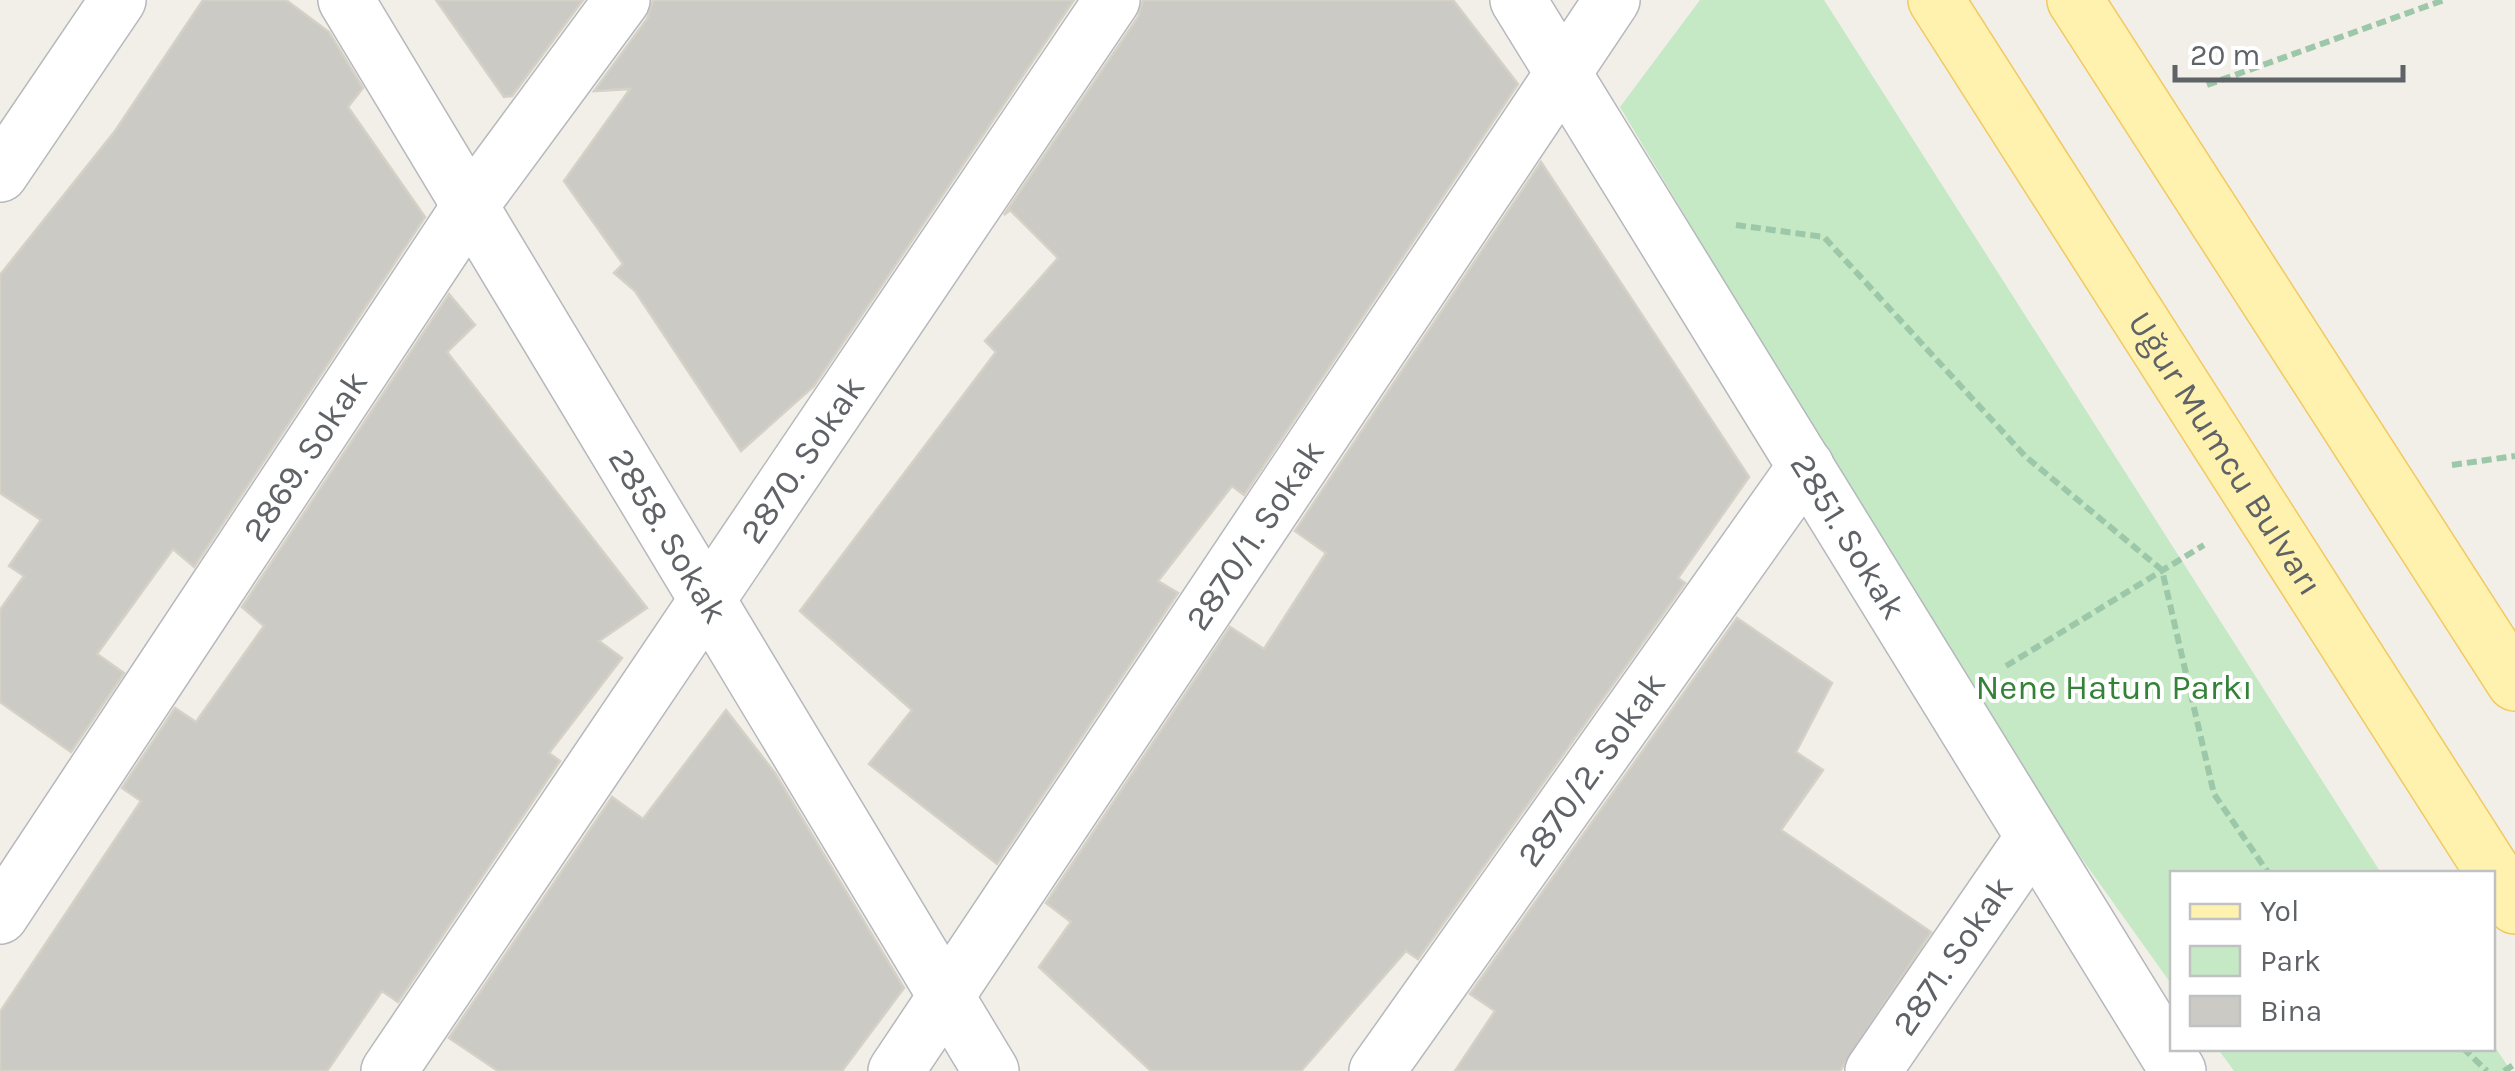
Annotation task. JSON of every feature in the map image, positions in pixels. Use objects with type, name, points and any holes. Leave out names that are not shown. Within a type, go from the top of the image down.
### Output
[{"type":"main road","name":"Uğur Mumcu Bulvarı","points":[[1936,0],[2493,871]]},
{"type":"main road","points":[[2075,0],[2515,683]]},
{"type":"main road","name":"Uğur Mumcu Bulvarı","points":[[2495,875],[2515,906]]},
{"type":"street","points":[[0,174],[118,0]]},
{"type":"street","name":"2858. Sokak","points":[[346,0],[991,1071]]},
{"type":"street","name":"2869. Sokak","points":[[0,916],[470,206],[622,0]]},
{"type":"street","name":"2870. Sokak","points":[[389,1071],[706,596],[1112,0]]},
{"type":"street","name":"2851. Sokak","points":[[1518,0],[2178,1071]]},
{"type":"street","name":"2870/1. Sokak","points":[[896,1071],[1612,0]]},
{"type":"street","name":"2870/2. Sokak","points":[[1377,1071],[1806,466]]},
{"type":"street","name":"2871. Sokak","points":[[1872,1071],[2033,838]]},
{"type":"path","points":[[2144,108],[2444,0]]},
{"type":"path","points":[[1650,214],[1824,236],[2025,456],[2162,570],[2214,794],[2268,871]]},
{"type":"path","points":[[1951,701],[2261,510]]},
{"type":"path","points":[[2466,1051],[2486,1071]]},
{"type":"path","points":[[2504,1071],[2515,1064]]},
{"type":"green space","name":"Nene Hatun Parkı","points":[[1700,0],[1824,0],[2380,871],[2170,871],[2170,982],[2005,751],[1620,107]]},
{"type":"green space","points":[[2495,1047],[2511,1071],[2234,1071],[2219,1051],[2495,1051]]},
{"type":"building","points":[[203,0],[286,0],[329,32],[363,88],[348,107],[425,217],[194,567],[173,549],[97,654],[124,673],[71,752],[0,702],[0,610],[24,576],[9,566],[41,520],[0,493],[0,275],[115,131]]},
{"type":"building","points":[[436,0],[583,0],[512,96],[504,97]]},
{"type":"building","points":[[653,0],[1074,0],[814,386],[741,451],[635,291],[614,273],[623,264],[564,181],[630,89],[594,91],[647,19]]},
{"type":"building","points":[[1143,0],[1453,0],[1518,84],[1244,495],[1232,486],[1158,581],[1178,593],[997,864],[869,764],[912,710],[800,611],[996,352],[985,341],[1058,258],[1010,210],[1004,215],[1138,17]]},
{"type":"building","points":[[1541,162],[1749,477],[1678,578],[1685,583],[1418,959],[1406,951],[1301,1071],[1151,1071],[1039,967],[1071,922],[1046,903],[1230,627],[1264,649],[1326,553],[1295,531]]},
{"type":"building","points":[[449,294],[475,325],[447,352],[647,608],[599,641],[622,658],[549,753],[560,761],[398,1002],[382,991],[327,1071],[0,1071],[0,1012],[141,801],[122,788],[175,708],[196,722],[264,626],[242,607]]},
{"type":"building","points":[[1737,618],[1832,683],[1796,752],[1823,770],[1781,830],[1931,932],[1840,1071],[1455,1071],[1495,1011],[1470,994]]},
{"type":"building","points":[[726,710],[775,773],[904,988],[842,1071],[498,1071],[449,1038],[612,797],[643,819]]}]
